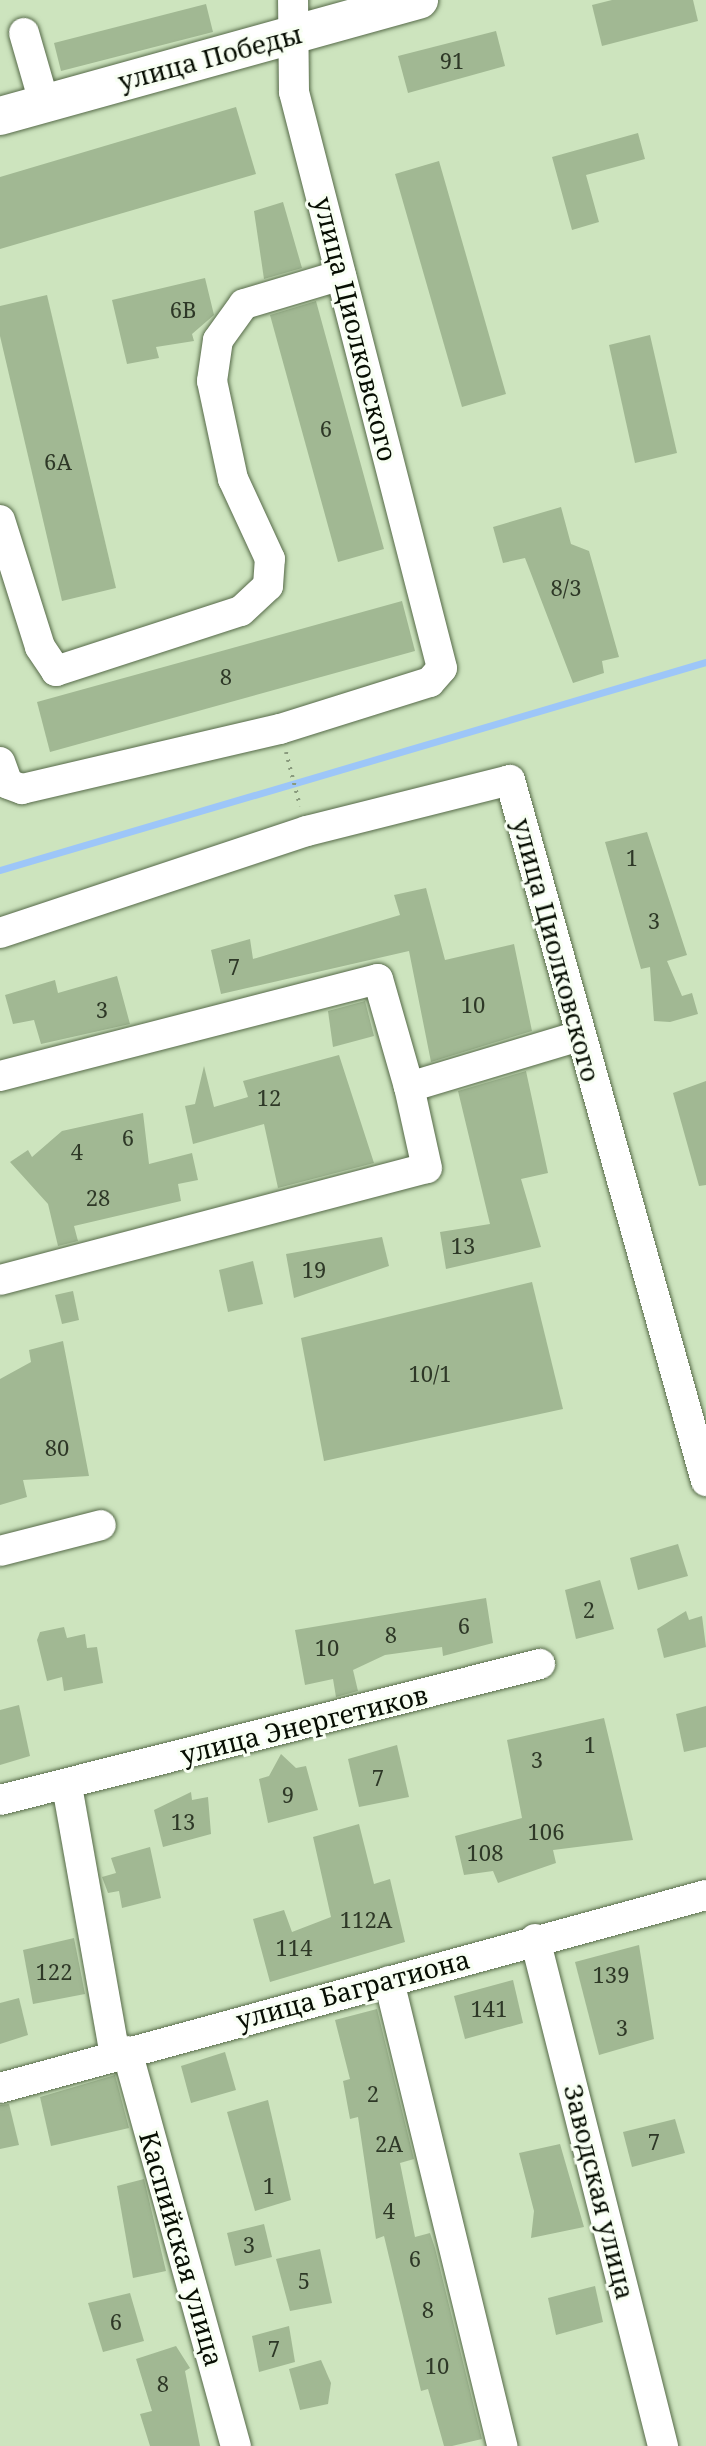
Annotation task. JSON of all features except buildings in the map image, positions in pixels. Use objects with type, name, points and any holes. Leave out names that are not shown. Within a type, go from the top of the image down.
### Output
[{"type":"main road","name":"улица Победы","points":[[0,113],[294,21],[400,0]]},
{"type":"main road","name":"улица Победы","points":[[0,113],[294,21],[419,0]]},
{"type":"street","name":"улица Циолковского","points":[[0,762],[8,784],[22,789],[280,729],[430,682],[442,668],[294,92],[294,21]]},
{"type":"street","points":[[24,33],[43,99]]},
{"type":"street","points":[[0,520],[40,647],[56,671],[241,611],[268,586],[270,559],[233,479],[212,381],[218,340],[244,304],[341,275]]},
{"type":"street","name":"улица Циолковского","points":[[0,933],[307,831],[510,780],[579,1036],[695,1401],[706,1481]]},
{"type":"street","points":[[0,1076],[378,979],[409,1087],[427,1168],[0,1280]]},
{"type":"street","points":[[409,1087],[579,1036]]},
{"type":"street","points":[[0,1551],[101,1525]]},
{"type":"street","name":"улица Энергетиков","points":[[0,1800],[67,1786],[540,1664]]},
{"type":"street","points":[[67,1786],[121,2053]]},
{"type":"street","name":"улица Багратиона","points":[[0,2088],[535,1939],[706,1895]]},
{"type":"street","name":"Заводская улица","points":[[535,1939],[663,2446]]},
{"type":"street","points":[[389,1981],[502,2446]]},
{"type":"street","name":"Каспийская улица","points":[[121,2053],[236,2446]]},
{"type":"path","points":[[289,764],[300,806]]},
{"type":"waterway","points":[[0,870],[706,662]]}]
